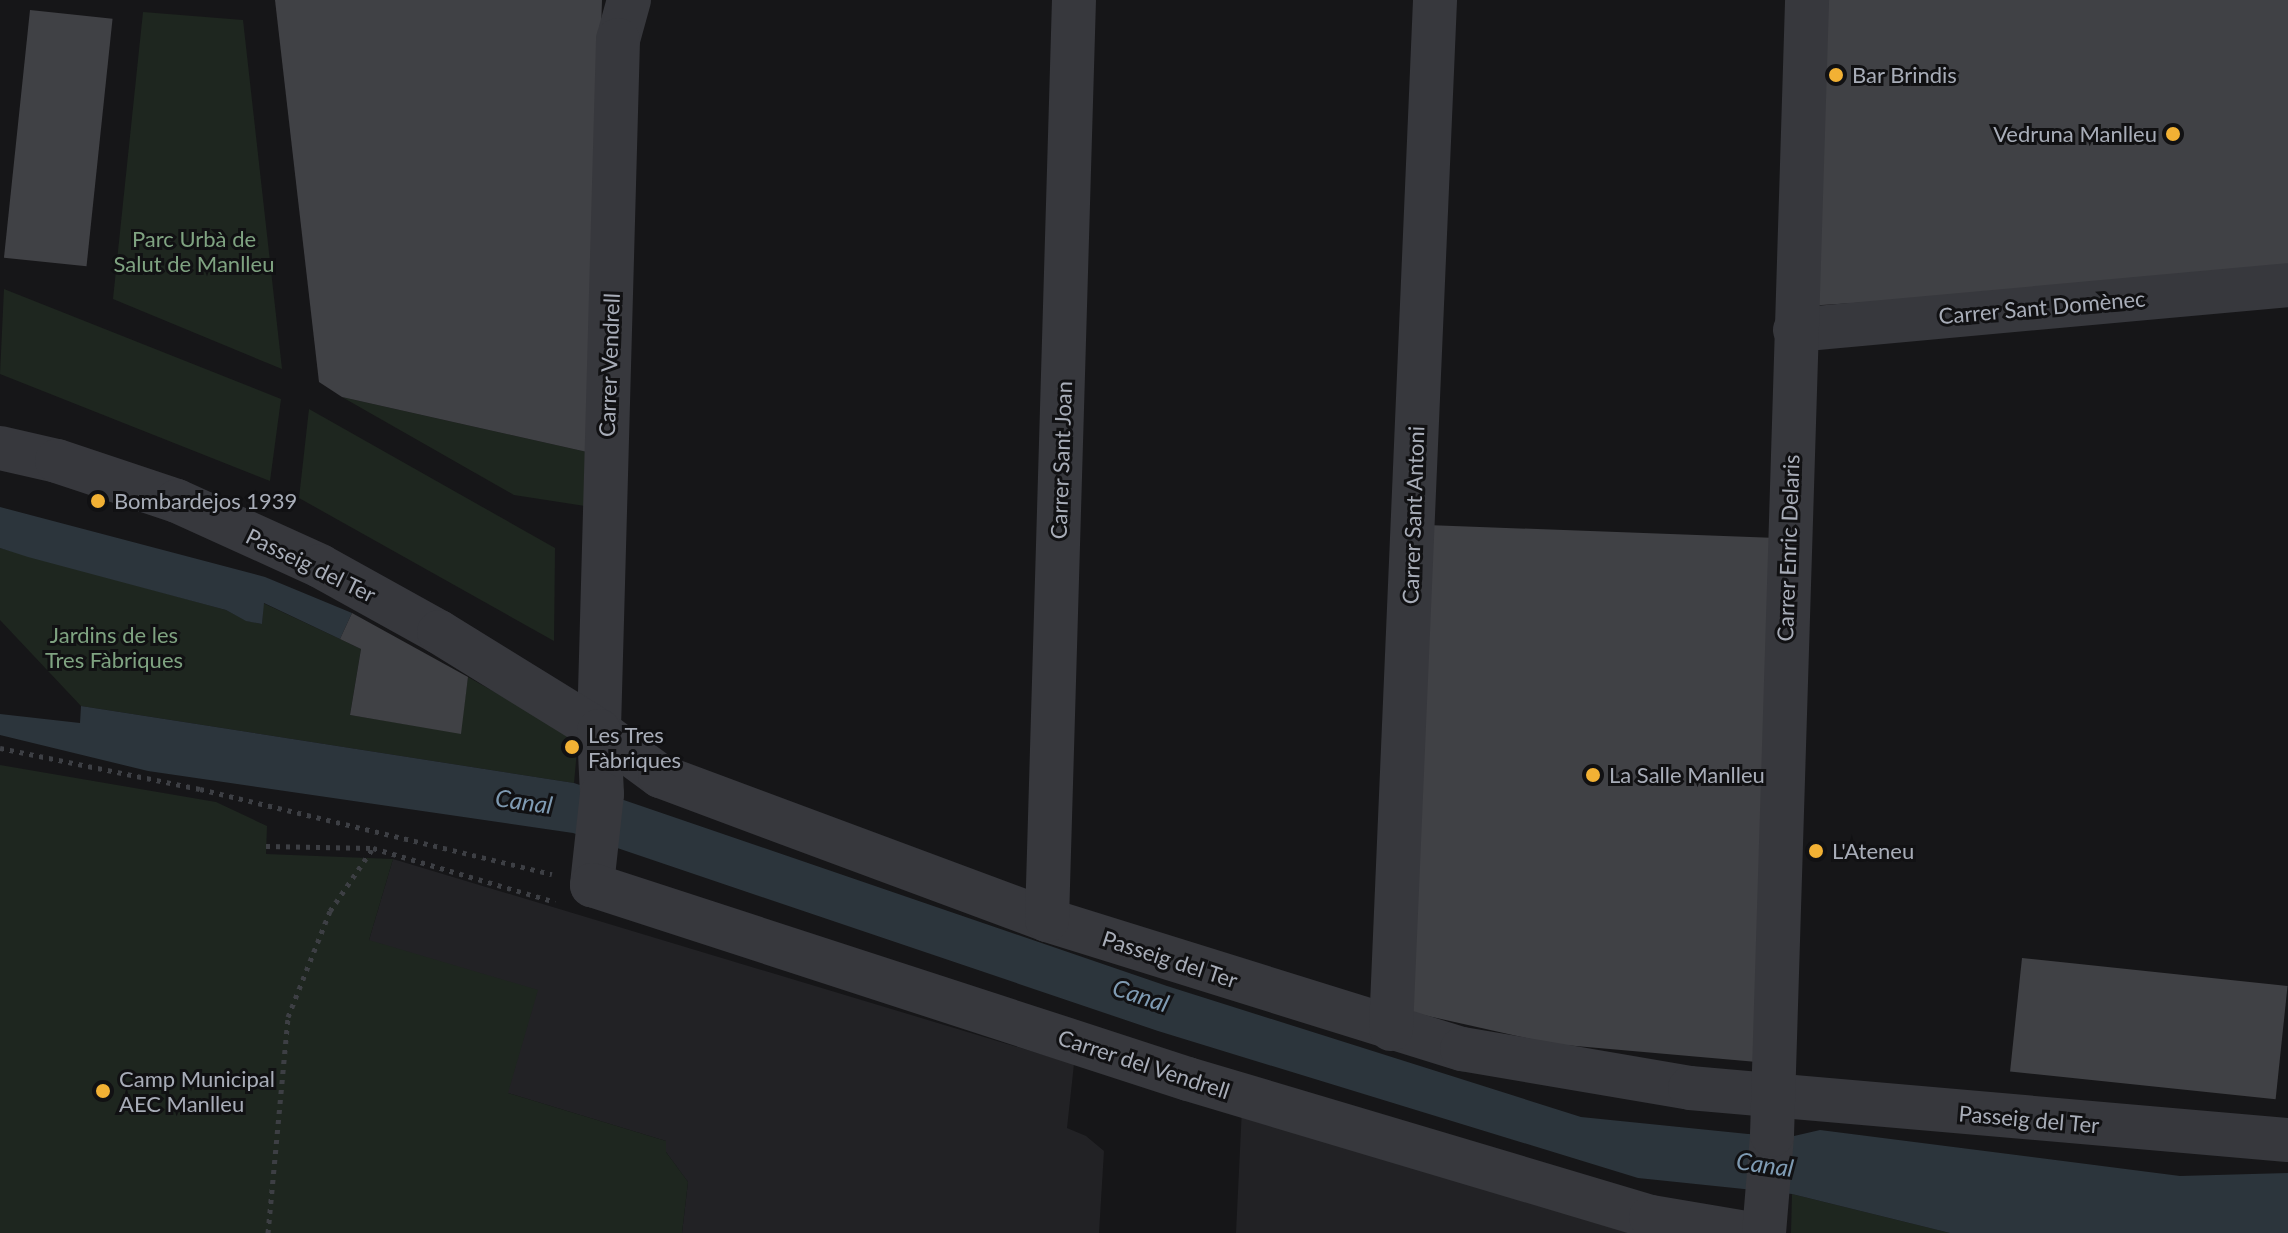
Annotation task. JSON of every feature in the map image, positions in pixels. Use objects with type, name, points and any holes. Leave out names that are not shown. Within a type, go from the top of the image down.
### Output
[{"type":"street","name":"Carrer Vendrell","points":[[599,731],[618,40],[629,0]]},
{"type":"street","name":"Carrer Sant Joan","points":[[1047,920],[1074,0]]},
{"type":"street","name":"Carrer Sant Antoni","points":[[1391,1029],[1435,0]]},
{"type":"street","name":"Carrer Enric Delaris","points":[[1771,1115],[1807,0]]},
{"type":"street","name":"Carrer Sant Domènec","points":[[1795,330],[2288,285]]},
{"type":"street","name":"Passeig del Ter","points":[[0,448],[57,461],[177,501],[320,566],[439,632],[599,731],[660,776],[1047,920],[1391,1029],[1556,1069],[1771,1115],[2288,1140]]},
{"type":"street","name":"Carrer del Vendrell","points":[[599,731],[602,794],[592,885],[1188,1079],[1651,1217],[1746,1233]]},
{"type":"street","points":[[1766,1212],[1771,1115]]},
{"type":"path","points":[[0,748],[200,789],[563,877]]},
{"type":"path","points":[[266,846],[373,848],[557,903]]},
{"type":"path","points":[[268,1233],[288,1017],[330,911],[373,848]]},
{"type":"shaded area","points":[[393,859],[1074,1064],[1067,1128],[1086,1136],[1104,1151],[1099,1233],[682,1233],[688,1182],[666,1152],[666,1141],[508,1093],[369,940]]},
{"type":"shaded area","points":[[1242,1108],[1666,1233],[1236,1233]]},
{"type":"green space","name":"Parc Urbà de Salut de Manlleu","points":[[143,12],[243,20],[282,369],[113,299]]},
{"type":"green space","points":[[4,289],[281,399],[270,481],[0,374]]},
{"type":"green space","points":[[342,397],[587,452],[585,506],[514,495]]},
{"type":"green space","points":[[309,409],[555,548],[554,641],[299,498]]},
{"type":"green space","name":"Jardins de les Tres Fàbriques","points":[[0,548],[226,610],[247,621],[262,624],[263,603],[361,649],[350,715],[460,733],[468,677],[578,739],[574,783],[81,706],[0,620]]},
{"type":"green space","points":[[0,765],[216,802],[267,826],[266,854],[393,859],[369,940],[538,990],[508,1093],[666,1141],[666,1152],[688,1182],[682,1233],[0,1233]]},
{"type":"green space","points":[[1792,1194],[1950,1233],[1791,1233]]},
{"type":"water","points":[[0,507],[265,577],[352,613],[340,639],[264,603],[262,624],[246,621],[226,610],[28,557],[0,548]]},
{"type":"water","name":"Canal","points":[[81,706],[574,783],[1167,986],[1581,1117],[1748,1134],[1794,1136],[1820,1130],[2180,1176],[2288,1173],[2288,1233],[1950,1233],[1792,1194],[1638,1178],[1158,1031],[573,833],[148,771],[0,735],[0,714],[80,723]]},
{"type":"building","points":[[275,0],[602,0],[587,452],[342,397],[319,382]]},
{"type":"building","points":[[1811,0],[2288,0],[2288,268],[2062,290],[1806,306]]},
{"type":"building","points":[[30,10],[113,19],[87,266],[4,258]]},
{"type":"building","name":"La Salle Manlleu","points":[[1427,525],[1777,538],[1757,1062],[1553,1044],[1410,1012]]},
{"type":"building","points":[[352,613],[468,677],[461,734],[350,715],[361,649],[340,639]]},
{"type":"building","points":[[2022,958],[2288,986],[2276,1099],[2010,1071]]},
{"type":"place","name":"Bar Brindis","points":[[1836,75]]},
{"type":"place","name":"Vedruna Manlleu","points":[[2173,134]]},
{"type":"place","name":"Bombardejos 1939","points":[[98,501]]},
{"type":"place","name":"Les Tres Fàbriques","points":[[572,747]]},
{"type":"place","name":"La Salle Manlleu","points":[[1593,775]]},
{"type":"place","name":"L'Ateneu","points":[[1816,851]]},
{"type":"place","name":"Camp Municipal AEC Manlleu","points":[[103,1091]]}]
